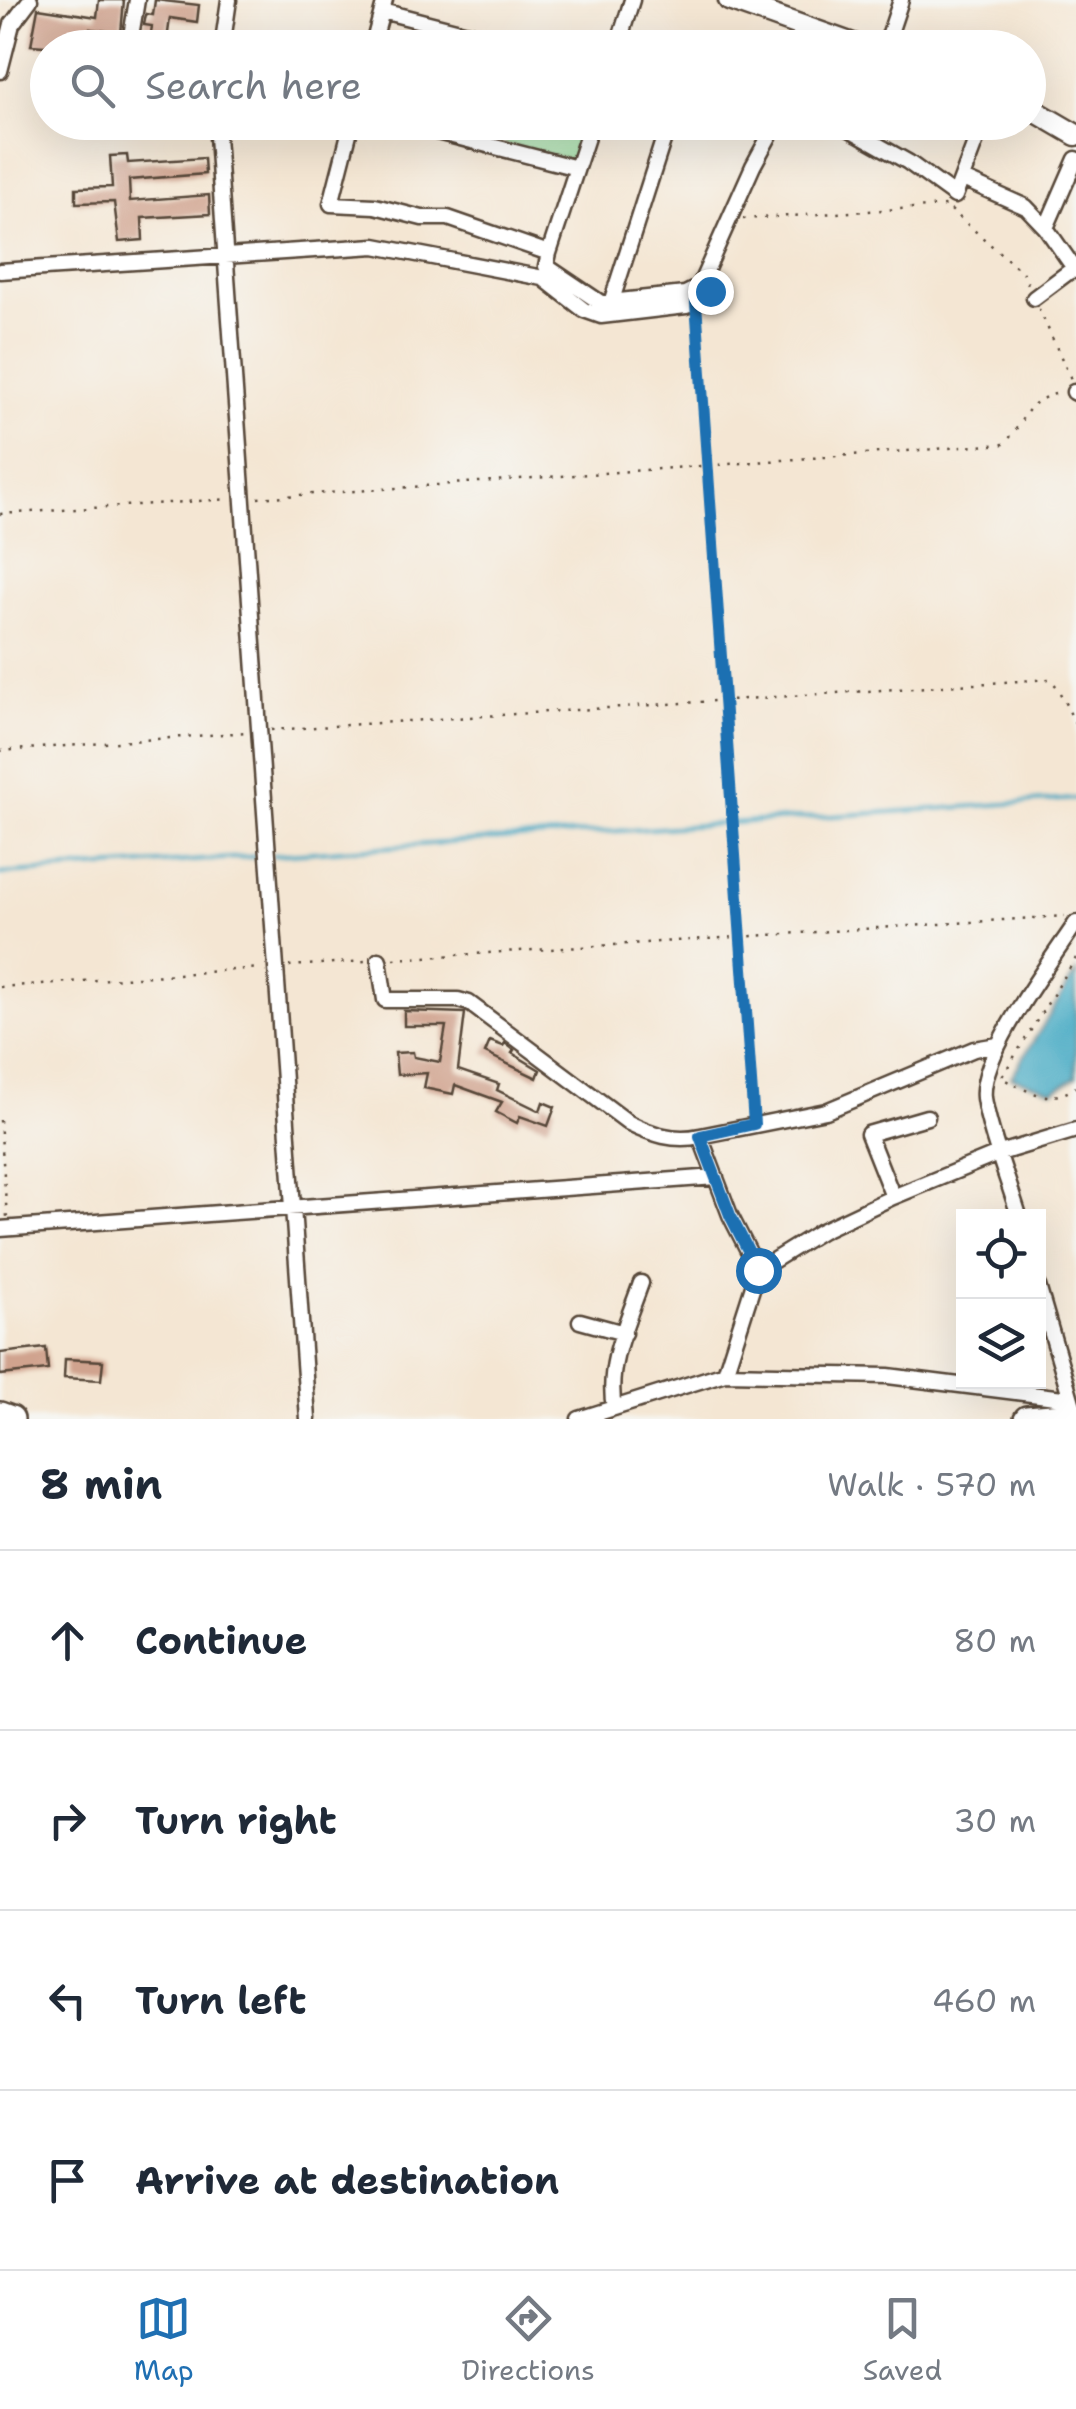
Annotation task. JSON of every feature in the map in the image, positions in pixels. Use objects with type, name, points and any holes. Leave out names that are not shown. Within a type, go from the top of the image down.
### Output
[{"type":"highway","points":[[1027,1419],[1068,1413]]},
{"type":"highway","points":[[0,1415],[11,1419]]},
{"type":"street","points":[[0,70],[12,24],[30,0]]},
{"type":"street","points":[[132,30],[137,0]]},
{"type":"street","points":[[623,30],[632,0]]},
{"type":"street","points":[[728,0],[796,30]]},
{"type":"street","points":[[891,30],[901,0]]},
{"type":"street","points":[[223,30],[225,1]]},
{"type":"street","points":[[377,30],[384,5],[459,30]]},
{"type":"street","points":[[1046,118],[1076,135]]},
{"type":"street","points":[[217,140],[308,1419]]},
{"type":"street","points":[[347,140],[331,204],[375,206],[422,218],[448,218],[548,252]]},
{"type":"street","points":[[467,140],[577,168]]},
{"type":"street","points":[[586,140],[546,266],[564,275],[593,300],[611,303],[695,297]]},
{"type":"street","points":[[611,303],[663,140]]},
{"type":"street","points":[[695,297],[769,140]]},
{"type":"street","points":[[869,140],[956,196],[977,140]]},
{"type":"street","points":[[1046,228],[1076,159]]},
{"type":"street","points":[[963,180],[1026,206],[1075,270],[1034,298]]},
{"type":"street","points":[[0,271],[393,247],[543,278],[584,310],[602,316],[695,297]]},
{"type":"street","points":[[1017,1209],[984,1097],[986,1070],[1076,923]]},
{"type":"street","points":[[378,960],[385,1000],[458,1000],[469,1004],[629,1123],[656,1136],[687,1139],[800,1118],[974,1050],[998,1045]]},
{"type":"street","points":[[893,1196],[868,1134],[927,1117]]},
{"type":"street","points":[[725,1373],[758,1270],[821,1230],[893,1196],[1000,1152],[1076,1130]]},
{"type":"street","points":[[700,1136],[730,1215],[758,1270]]},
{"type":"street","points":[[4,1229],[716,1176]]},
{"type":"street","points":[[614,1408],[610,1388],[641,1283]]},
{"type":"street","points":[[580,1419],[725,1373],[888,1376],[1068,1413],[1041,1299]]},
{"type":"street","points":[[580,1321],[624,1333]]},
{"type":"path","points":[[0,514],[1004,444],[1039,398],[1075,393],[1023,273],[946,206],[744,219]]},
{"type":"path","points":[[695,297],[754,1124]]},
{"type":"path","points":[[0,751],[1050,680],[1076,726]]},
{"type":"path","points":[[0,988],[1076,915]]},
{"type":"path","points":[[1076,958],[1001,1078],[1043,1098],[1058,1098],[1076,1087]]},
{"type":"path","points":[[0,1120],[4,1229]]},
{"type":"green space","points":[[506,140],[581,140],[575,158],[569,160],[505,145]]},
{"type":"water","points":[[1076,972],[1076,1077],[1053,1091],[1011,1077]]},
{"type":"building","points":[[99,0],[124,0],[121,30],[34,30],[38,8],[97,17]]},
{"type":"building","points":[[155,0],[199,5],[197,22],[170,18],[168,30],[151,30],[152,26],[144,25],[146,14],[153,15]]},
{"type":"building","points":[[127,155],[128,163],[204,158],[205,174],[129,180],[130,201],[209,195],[210,214],[142,218],[143,240],[119,242],[114,202],[76,203],[76,188],[112,187],[110,156]]},
{"type":"building","points":[[404,1011],[465,1013],[458,1070],[499,1084],[497,1090],[540,1111],[543,1102],[555,1107],[548,1126],[520,1116],[517,1123],[496,1112],[502,1102],[455,1085],[453,1094],[424,1088],[427,1073],[397,1075],[395,1053],[413,1052],[414,1057],[440,1062],[446,1026],[404,1026]]},
{"type":"building","points":[[490,1041],[503,1046],[505,1043],[514,1050],[512,1053],[540,1070],[537,1078],[485,1053]]},
{"type":"building","points":[[46,1348],[48,1370],[0,1375],[0,1353]]},
{"type":"building","points":[[65,1359],[103,1361],[101,1380],[64,1378]]},
{"type":"waterway","points":[[273,855],[1076,799]]},
{"type":"waterway","points":[[0,874],[263,856]]},
{"type":"route","points":[[710,291],[696,303],[754,1124],[700,1136],[730,1215],[758,1270]]}]
